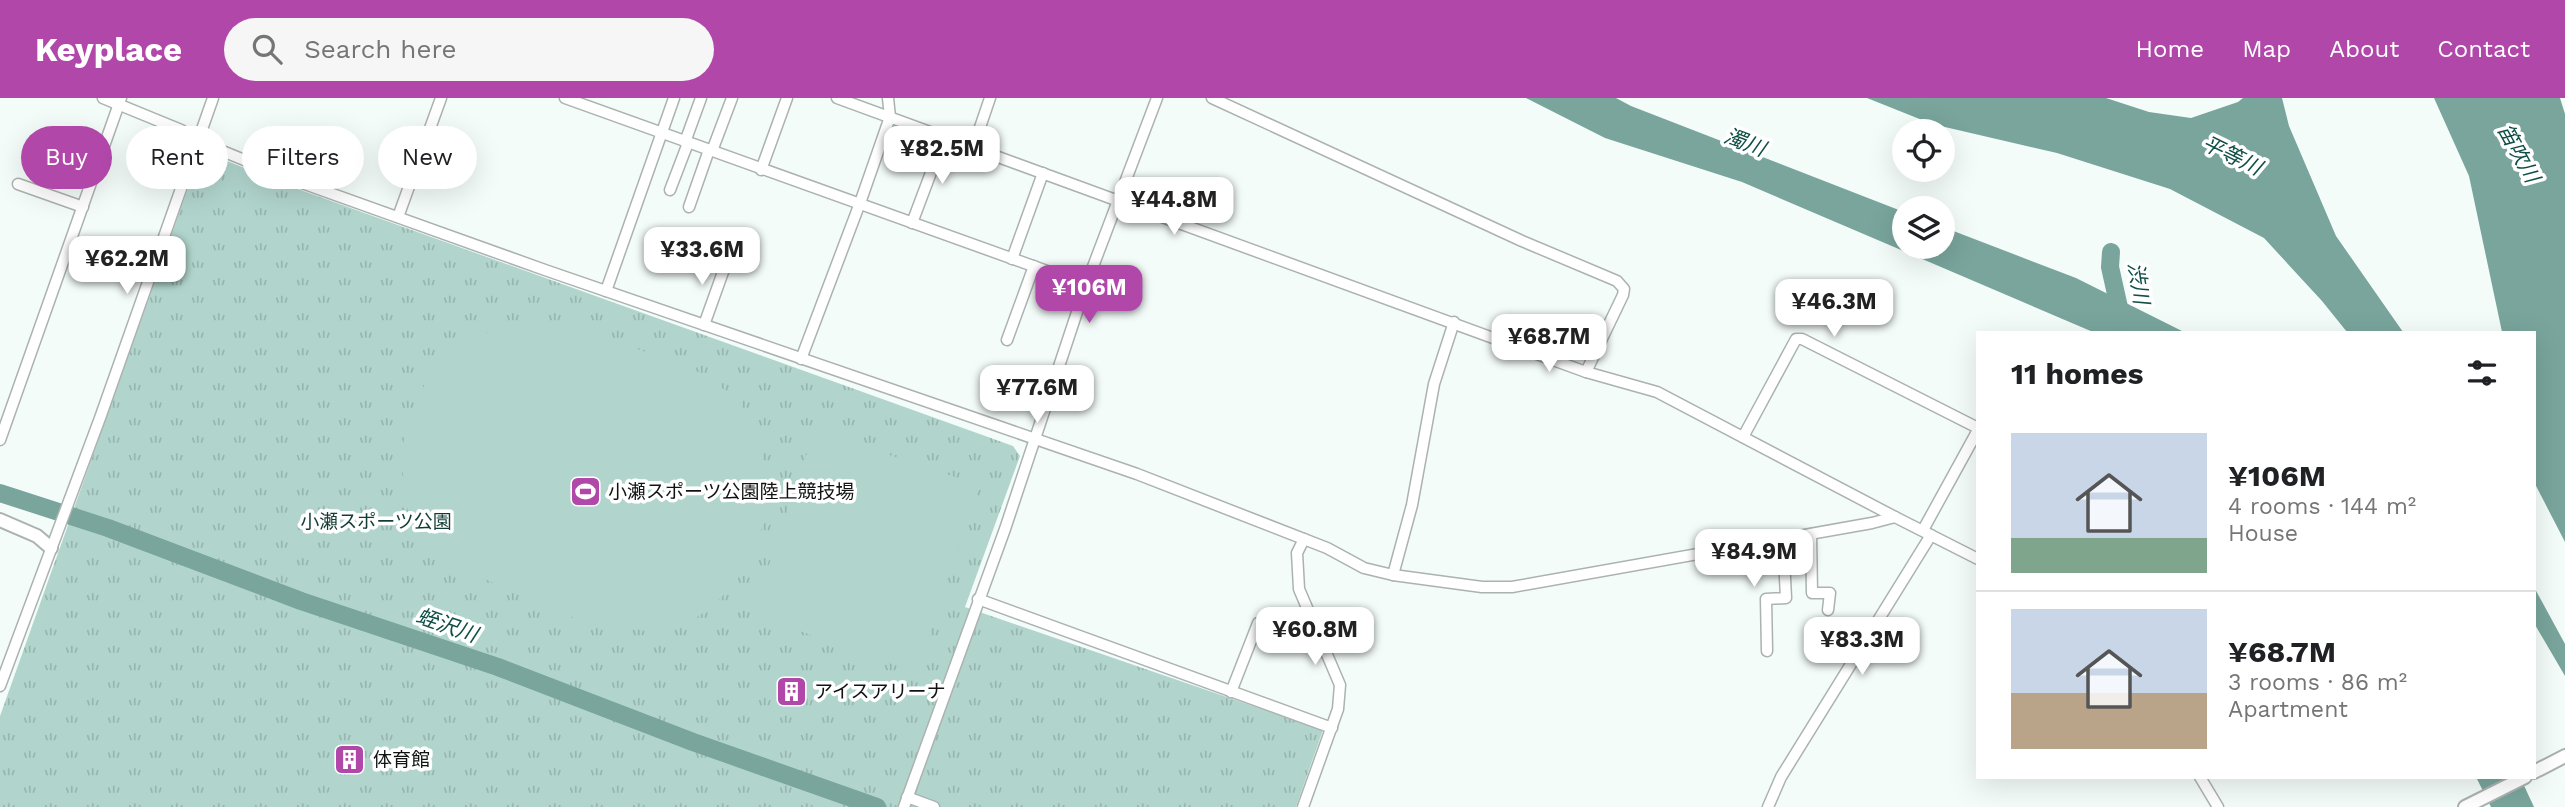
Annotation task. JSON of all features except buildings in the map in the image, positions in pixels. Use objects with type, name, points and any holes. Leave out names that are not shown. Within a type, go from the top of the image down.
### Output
[{"type":"main road","points":[[0,520],[37,536],[51,548]]},
{"type":"main road","points":[[2536,771],[2563,757]]},
{"type":"main road","points":[[2465,807],[2521,779]]},
{"type":"street","points":[[103,98],[120,101],[173,126]]},
{"type":"street","points":[[203,126],[213,98]]},
{"type":"street","points":[[397,217],[441,98]]},
{"type":"street","points":[[565,98],[587,102],[662,133],[734,157],[761,170],[1086,285]]},
{"type":"street","points":[[606,291],[674,98]]},
{"type":"street","points":[[670,190],[701,98]]},
{"type":"street","points":[[689,207],[732,98]]},
{"type":"street","points":[[761,170],[787,98]]},
{"type":"street","points":[[837,98],[1586,372],[1657,392],[1976,558]]},
{"type":"street","points":[[801,359],[890,117],[888,98]]},
{"type":"street","points":[[973,148],[990,98]]},
{"type":"street","points":[[934,807],[905,803],[1005,529],[1086,285],[1157,98]]},
{"type":"street","points":[[1212,98],[1498,230],[1617,281],[1624,289],[1623,295],[1586,372]]},
{"type":"street","points":[[0,440],[120,101]]},
{"type":"street","points":[[912,223],[944,138]]},
{"type":"street","points":[[228,153],[288,178],[606,291],[1137,474],[1328,548],[1364,568],[1392,575],[1482,587],[1512,587],[1895,517]]},
{"type":"street","points":[[1012,259],[1042,173]]},
{"type":"street","points":[[18,184],[83,206]]},
{"type":"street","points":[[0,686],[181,189]]},
{"type":"street","points":[[704,325],[728,258]]},
{"type":"street","points":[[1007,340],[1034,266]]},
{"type":"street","points":[[1392,575],[1412,505],[1434,384],[1454,322]]},
{"type":"street","points":[[1743,437],[1797,339],[1802,339],[1976,428]]},
{"type":"street","points":[[1768,807],[1781,777],[1927,532],[1976,433]]},
{"type":"street","points":[[1811,534],[1812,593],[1830,593],[1828,610]]},
{"type":"street","points":[[1767,651],[1766,599],[1786,598],[1783,538]]},
{"type":"street","points":[[1303,807],[1338,709],[1340,685],[1299,589],[1297,553],[1304,539]]},
{"type":"street","points":[[978,599],[1332,728]]},
{"type":"street","points":[[1231,692],[1258,623]]},
{"type":"street","points":[[2201,779],[2218,807]]},
{"type":"green space","name":"小瀬スポーツ公園","points":[[228,162],[242,167],[242,189],[298,189],[1013,446],[1020,456],[965,607],[1323,730],[1296,807],[0,807],[0,716],[188,189],[228,189]]},
{"type":"green space","name":"小瀬スポーツ公園陸上競技場","points":[[566,322],[706,375],[739,402],[759,440],[766,475],[764,523],[743,572],[714,606],[686,624],[646,631],[576,619],[455,566],[427,543],[407,508],[401,458],[407,420],[426,382],[448,356],[477,337],[509,323]]},
{"type":"green space","points":[[815,430],[979,485],[917,673],[752,614]]},
{"type":"water","points":[[1526,98],[1616,98],[1892,207],[1892,246],[1742,182],[1605,138]]},
{"type":"water","name":"平等川","points":[[1867,98],[2106,98],[2149,112],[2191,118],[2243,98],[2282,98],[2289,126],[2336,236],[2402,331],[2346,331],[2264,238],[2170,189],[2057,153],[1955,129],[1955,119],[1920,119]]},
{"type":"water","name":"笛吹川","points":[[2434,98],[2560,98],[2565,114],[2565,542],[2536,486],[2536,331],[2502,331],[2469,176]]},
{"type":"water","points":[[1955,232],[2076,278],[2182,331],[2091,331],[1922,259],[1955,259]]},
{"type":"water","points":[[2536,591],[2565,644],[2565,676],[2536,626]]},
{"type":"water","points":[[2477,779],[2521,779],[2534,807],[2491,807]]},
{"type":"waterway","name":"渋川","points":[[2111,252],[2110,267],[2122,321]]},
{"type":"waterway","name":"蛭沢川","points":[[0,493],[108,528],[301,601],[498,667],[693,742],[877,807]]},
{"type":"place","name":"小瀬スポーツ公園陸上競技場","points":[[585,491]]},
{"type":"place","name":"アイスアリーナ","points":[[791,691]]},
{"type":"place","name":"体育館","points":[[350,759]]},
{"type":"water label","name":"濁川","points":[[1745,142]]}]
